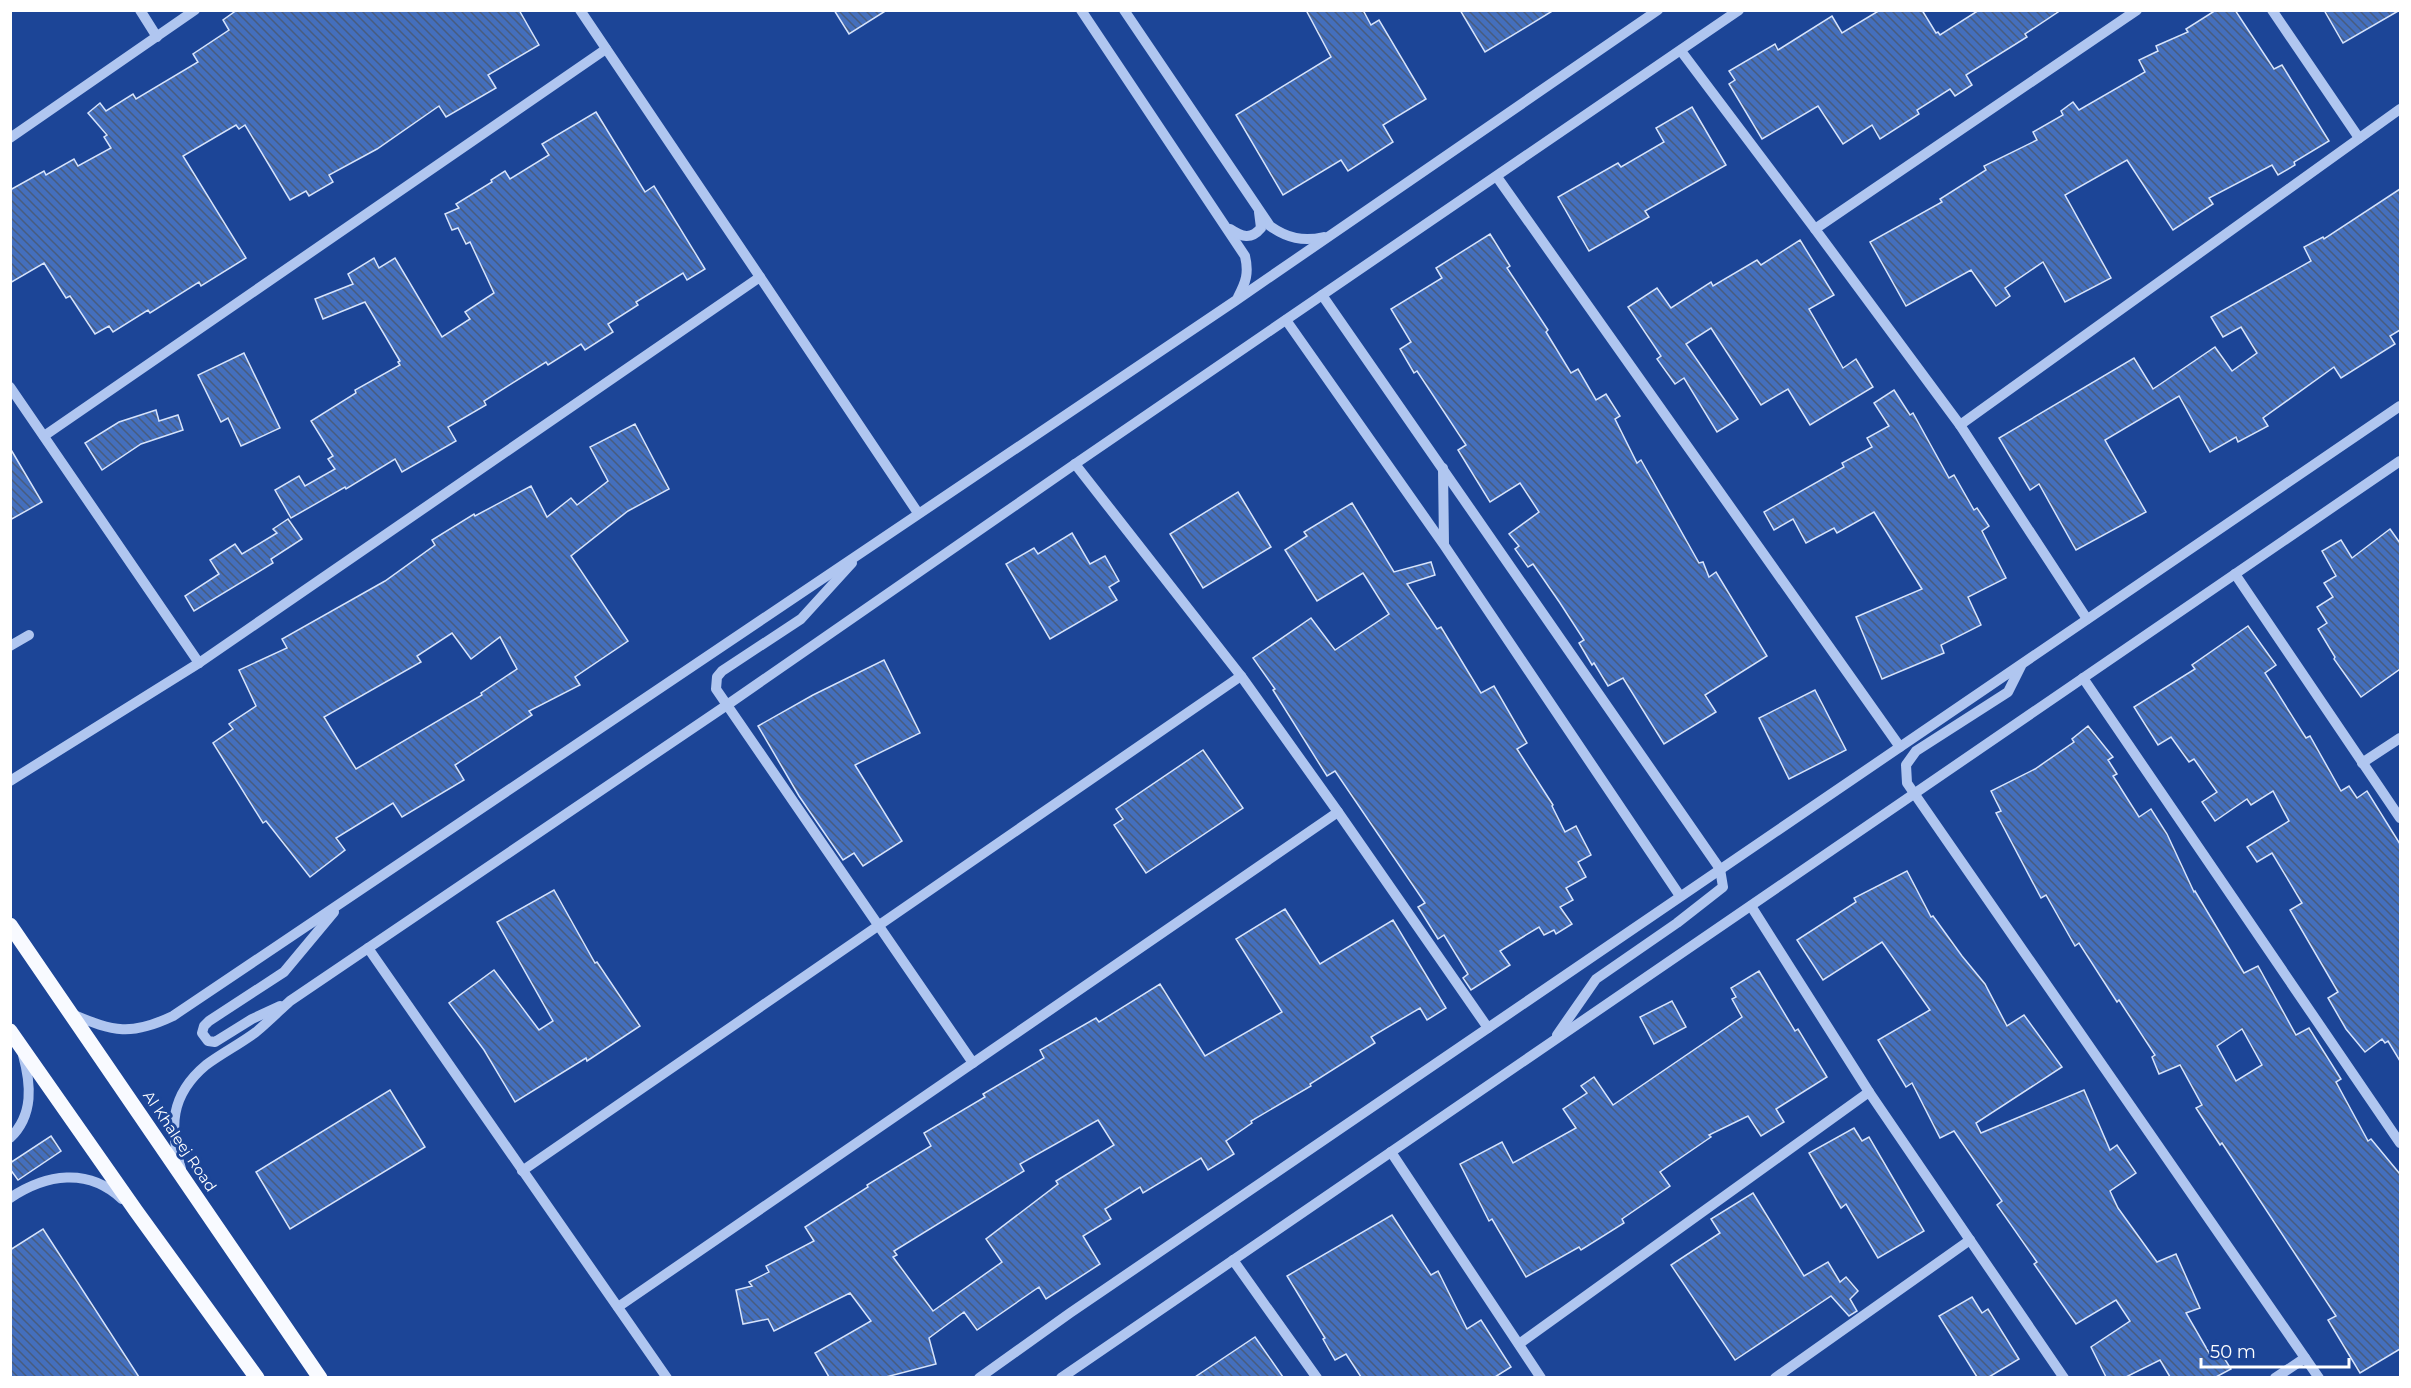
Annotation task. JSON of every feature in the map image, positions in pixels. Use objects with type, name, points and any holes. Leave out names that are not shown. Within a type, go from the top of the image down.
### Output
[{"type":"main road","name":"Al Khaleej Road","points":[[10,925],[320,1377]]},
{"type":"main road","points":[[10,1031],[136,1211],[257,1377]]},
{"type":"street","points":[[140,10],[157,37]]},
{"type":"street","points":[[10,138],[195,10]]},
{"type":"street","points":[[580,10],[918,513]]},
{"type":"street","points":[[1081,10],[1245,256],[1248,268],[1246,282],[1235,301]]},
{"type":"street","points":[[1138,10],[1126,14],[1270,226],[1282,234],[1298,239],[1312,240],[1327,237]]},
{"type":"street","points":[[72,1014],[103,1027],[126,1030],[150,1027],[173,1016],[1235,301],[1658,10]]},
{"type":"street","points":[[184,1179],[172,1127],[177,1103],[190,1081],[206,1066],[256,1032],[290,1001],[727,705],[1739,10]]},
{"type":"street","points":[[1815,229],[2137,10]]},
{"type":"street","points":[[2272,10],[2359,138]]},
{"type":"street","points":[[44,436],[606,49]]},
{"type":"street","points":[[1681,51],[1960,425],[2088,619]]},
{"type":"street","points":[[1960,425],[2400,109]]},
{"type":"street","points":[[1497,177],[1900,747]]},
{"type":"street","points":[[1227,227],[1246,237],[1255,236],[1261,228],[1262,219],[1258,208]]},
{"type":"street","points":[[10,781],[199,663],[760,277]]},
{"type":"street","points":[[1322,295],[1720,869],[1723,887],[1677,923],[1596,979],[1551,1042]]},
{"type":"street","points":[[1286,320],[1444,545],[1680,896]]},
{"type":"street","points":[[10,387],[199,663]]},
{"type":"street","points":[[979,1377],[2400,405]]},
{"type":"street","points":[[1061,1377],[2400,461]]},
{"type":"street","points":[[1075,464],[1241,676],[1488,1028]]},
{"type":"street","points":[[1443,468],[1444,545]]},
{"type":"street","points":[[864,550],[801,619],[717,676],[716,689],[973,1063]]},
{"type":"street","points":[[2235,574],[2400,818]]},
{"type":"street","points":[[10,646],[28,635]]},
{"type":"street","points":[[2022,663],[2008,692],[1916,752],[1906,765],[1907,783],[2319,1377]]},
{"type":"street","points":[[522,1172],[1241,676]]},
{"type":"street","points":[[2083,678],[2400,1143]]},
{"type":"street","points":[[2362,763],[2400,738]]},
{"type":"street","points":[[618,1307],[1338,812]]},
{"type":"street","points":[[290,1001],[252,1019],[215,1042],[208,1041],[202,1033],[209,1021],[284,972],[344,901]]},
{"type":"street","points":[[1751,906],[1869,1092],[2064,1377]]},
{"type":"street","points":[[368,948],[667,1377]]},
{"type":"street","points":[[10,1137],[20,1129],[30,1096],[21,1046]]},
{"type":"street","points":[[1519,1344],[1869,1092]]},
{"type":"street","points":[[1391,1152],[1541,1377]]},
{"type":"street","points":[[10,1198],[28,1186],[41,1181],[64,1177],[81,1178],[99,1183],[116,1193],[136,1211]]},
{"type":"street","points":[[1776,1377],[1970,1240]]},
{"type":"street","points":[[1233,1260],[1317,1377]]},
{"type":"street","points":[[2275,1377],[2305,1358]]},
{"type":"building","points":[[237,10],[519,10],[539,45],[488,75],[496,88],[446,117],[439,106],[377,149],[329,175],[333,182],[309,196],[306,191],[290,200],[245,125],[239,129],[236,125],[183,156],[246,258],[201,286],[199,282],[150,313],[148,310],[113,332],[109,326],[95,334],[70,296],[66,298],[44,263],[10,283],[10,190],[44,171],[46,175],[74,159],[78,166],[111,148],[104,137],[107,135],[88,113],[100,103],[106,111],[133,94],[136,99],[198,62],[193,54],[229,30],[223,20]]},
{"type":"building","points":[[834,10],[887,10],[849,34]]},
{"type":"building","points":[[1306,10],[1363,10],[1371,25],[1379,20],[1426,99],[1383,125],[1393,142],[1348,171],[1341,160],[1283,195],[1236,115],[1331,57]]},
{"type":"building","points":[[1460,10],[1554,10],[1485,52]]},
{"type":"building","points":[[1880,10],[1922,10],[1936,33],[1940,35],[1979,10],[2061,10],[2025,34],[2027,37],[1966,75],[1972,85],[1955,96],[1950,89],[1917,110],[1919,114],[1880,139],[1872,125],[1843,144],[1818,106],[1762,139],[1729,84],[1735,80],[1729,71],[1775,44],[1778,50],[1832,16],[1842,33]]},
{"type":"building","points":[[2216,10],[2235,10],[2274,69],[2282,65],[2329,141],[2294,162],[2295,165],[2278,175],[2272,165],[2209,198],[2213,204],[2173,230],[2127,160],[2065,195],[2111,278],[2065,302],[2043,262],[2005,288],[2010,296],[1996,306],[1971,270],[1906,306],[1870,242],[1942,202],[1940,199],[1986,170],[1984,166],[2037,140],[2033,132],[2063,115],[2061,111],[2073,102],[2079,110],[2145,72],[2139,60],[2158,51],[2156,46],[2188,32],[2186,29]]},
{"type":"building","points":[[2324,10],[2400,10],[2343,43]]},
{"type":"building","points":[[1692,107],[1726,165],[1645,211],[1649,217],[1589,251],[1558,197],[1618,163],[1621,167],[1664,142],[1656,128]]},
{"type":"building","points":[[596,112],[645,192],[654,186],[705,269],[687,280],[683,273],[636,302],[638,305],[608,324],[613,332],[585,350],[581,344],[548,365],[546,362],[484,401],[486,405],[448,427],[456,441],[402,472],[395,459],[346,489],[345,487],[291,518],[275,490],[299,476],[305,486],[335,469],[328,459],[333,456],[311,421],[356,393],[355,390],[400,365],[398,362],[400,361],[365,302],[323,319],[315,299],[353,284],[348,274],[374,258],[379,268],[395,258],[442,337],[470,319],[465,312],[494,293],[470,242],[466,244],[458,228],[452,230],[445,214],[459,208],[456,204],[492,182],[491,180],[505,171],[510,179],[549,155],[542,144]]},
{"type":"building","points":[[2400,189],[2400,330],[2390,336],[2395,344],[2341,378],[2334,367],[2263,418],[2268,426],[2238,442],[2236,437],[2210,452],[2179,396],[2105,440],[2146,512],[2076,550],[2039,484],[2030,490],[1999,438],[2134,358],[2153,389],[2215,347],[2232,371],[2257,353],[2241,327],[2223,337],[2211,317],[2311,261],[2304,247],[2323,237],[2324,239]]},
{"type":"building","points":[[1490,234],[1510,266],[1507,268],[1548,330],[1546,332],[1571,373],[1578,369],[1596,400],[1606,394],[1620,416],[1615,419],[1637,463],[1641,460],[1699,563],[1703,562],[1709,577],[1716,572],[1767,656],[1705,695],[1716,712],[1664,744],[1623,678],[1608,686],[1579,643],[1584,640],[1560,603],[1533,564],[1528,567],[1515,549],[1519,546],[1509,534],[1539,512],[1520,483],[1490,502],[1458,450],[1466,445],[1417,371],[1414,373],[1400,349],[1411,342],[1391,309],[1442,278],[1436,268]]},
{"type":"building","points":[[1800,240],[1834,295],[1809,309],[1843,368],[1856,359],[1873,387],[1810,425],[1788,389],[1761,405],[1711,328],[1686,344],[1738,419],[1717,432],[1684,378],[1675,384],[1657,359],[1661,356],[1628,307],[1657,288],[1671,308],[1711,282],[1713,286],[1757,260],[1761,265]]},
{"type":"building","points":[[244,353],[280,428],[241,446],[228,418],[221,422],[198,375]]},
{"type":"building","points":[[1894,390],[1910,415],[1913,413],[1949,478],[1954,475],[1974,510],[1977,508],[1989,526],[1982,531],[2006,578],[1968,597],[1981,625],[1941,645],[1944,653],[1882,679],[1856,617],[1922,589],[1874,512],[1837,533],[1834,528],[1806,543],[1793,519],[1774,530],[1764,512],[1844,467],[1842,463],[1872,447],[1867,438],[1889,426],[1874,403]]},
{"type":"building","points":[[156,410],[159,421],[178,415],[183,430],[141,444],[102,470],[85,443],[119,422]]},
{"type":"building","points":[[635,424],[669,489],[628,511],[571,556],[628,641],[575,677],[580,685],[529,711],[532,715],[455,765],[464,780],[402,817],[393,803],[336,838],[345,850],[310,877],[266,821],[263,823],[213,743],[233,729],[229,724],[256,706],[239,670],[287,648],[282,639],[385,581],[435,545],[432,540],[474,514],[475,516],[531,486],[547,517],[571,498],[577,505],[608,481],[590,447]],"holes":[[[452,633],[471,659],[500,637],[517,669],[481,693],[482,695],[356,769],[324,717],[421,662],[417,656]]]},
{"type":"building","points":[[10,448],[42,502],[10,520]]},
{"type":"building","points":[[1238,492],[1271,547],[1203,588],[1170,534]]},
{"type":"building","points":[[1352,503],[1394,572],[1431,562],[1435,575],[1407,584],[1437,629],[1441,627],[1481,693],[1494,686],[1527,743],[1517,749],[1553,805],[1565,832],[1576,826],[1591,855],[1578,862],[1586,877],[1566,888],[1573,900],[1560,907],[1572,924],[1556,934],[1554,930],[1544,935],[1539,927],[1500,951],[1510,965],[1471,990],[1463,978],[1468,974],[1444,935],[1438,939],[1418,907],[1425,903],[1335,771],[1327,776],[1273,690],[1275,689],[1253,658],[1311,618],[1335,650],[1389,614],[1363,573],[1317,601],[1285,550],[1307,536],[1304,532]]},
{"type":"building","points":[[288,519],[302,539],[271,559],[273,563],[194,611],[185,596],[219,574],[210,560],[235,544],[242,554],[277,533],[273,529]]},
{"type":"building","points":[[2390,529],[2400,543],[2400,669],[2361,697],[2334,659],[2335,657],[2318,629],[2327,623],[2317,607],[2333,597],[2324,583],[2336,576],[2322,551],[2341,540],[2352,558]]},
{"type":"building","points":[[1072,533],[1090,564],[1105,556],[1119,581],[1109,587],[1117,600],[1050,639],[1006,564],[1034,548],[1038,554]]},
{"type":"building","points":[[2248,626],[2276,665],[2265,673],[2306,738],[2310,736],[2341,791],[2349,786],[2357,798],[2367,791],[2400,844],[2400,1061],[2388,1041],[2385,1043],[2382,1039],[2365,1052],[2346,1029],[2328,998],[2338,992],[2290,910],[2302,903],[2272,853],[2257,862],[2247,847],[2289,821],[2273,791],[2251,805],[2247,799],[2215,821],[2202,802],[2217,792],[2194,759],[2189,762],[2171,737],[2158,745],[2134,707],[2195,669],[2192,665]]},
{"type":"building","points":[[884,660],[920,733],[855,765],[902,841],[863,866],[854,853],[843,860],[799,796],[758,726],[813,695]]},
{"type":"building","points":[[1815,690],[1846,750],[1789,779],[1759,718]]},
{"type":"building","points":[[2088,726],[2113,757],[2108,760],[2117,774],[2113,776],[2139,817],[2151,809],[2167,834],[2194,892],[2244,973],[2258,966],[2296,1035],[2309,1028],[2341,1079],[2336,1082],[2368,1141],[2371,1139],[2400,1174],[2400,1349],[2360,1373],[2328,1320],[2336,1316],[2222,1143],[2220,1145],[2196,1108],[2202,1105],[2180,1065],[2159,1074],[2152,1057],[2155,1055],[2119,1000],[2117,1002],[2079,943],[2075,946],[2046,895],[2041,898],[1996,813],[2001,811],[1991,791],[2035,769],[2074,742],[2072,739]],"holes":[[[2242,1029],[2262,1065],[2236,1081],[2217,1046]]]},
{"type":"building","points":[[1203,750],[1243,808],[1146,873],[1114,825],[1123,819],[1116,809]]},
{"type":"building","points":[[1907,871],[1931,917],[1933,916],[1985,984],[2007,1026],[2024,1015],[2062,1067],[1976,1123],[1981,1133],[2084,1090],[2110,1150],[2117,1145],[2136,1173],[2110,1191],[2118,1208],[2157,1262],[2176,1254],[2200,1308],[2186,1313],[2212,1358],[2221,1353],[2231,1369],[2216,1377],[2170,1377],[2160,1360],[2126,1377],[2106,1377],[2091,1347],[2130,1321],[2116,1300],[2076,1324],[2034,1264],[2037,1262],[1997,1205],[2002,1201],[1954,1131],[1940,1138],[1912,1083],[1906,1087],[1878,1040],[1930,1010],[1882,942],[1823,980],[1797,940],[1856,902],[1854,898]]},
{"type":"building","points":[[554,890],[595,963],[597,962],[640,1026],[587,1061],[586,1058],[515,1102],[484,1050],[449,1003],[494,970],[539,1030],[553,1021],[497,922]]},
{"type":"building","points":[[1285,909],[1320,964],[1393,920],[1446,1008],[1427,1020],[1420,1008],[1371,1037],[1375,1043],[1310,1084],[1311,1086],[1251,1121],[1252,1123],[1226,1141],[1234,1154],[1208,1170],[1201,1158],[1143,1193],[1140,1187],[1105,1209],[1111,1219],[1083,1236],[1100,1264],[1046,1299],[1039,1287],[977,1330],[964,1312],[929,1338],[936,1364],[886,1377],[829,1377],[815,1353],[871,1321],[850,1293],[774,1331],[768,1319],[743,1324],[736,1290],[752,1286],[749,1282],[769,1272],[766,1266],[814,1241],[805,1227],[868,1187],[867,1185],[931,1146],[924,1133],[985,1097],[983,1094],[1044,1058],[1040,1050],[1096,1018],[1099,1022],[1160,984],[1205,1056],[1282,1012],[1236,939]],"holes":[[[1098,1120],[1114,1145],[1056,1181],[1058,1184],[986,1239],[1002,1262],[933,1311],[893,1257],[897,1255],[894,1251],[1024,1171],[1020,1164]]]},
{"type":"building","points":[[1759,971],[1795,1031],[1798,1029],[1827,1077],[1776,1109],[1784,1122],[1761,1136],[1748,1116],[1709,1135],[1711,1137],[1660,1172],[1670,1186],[1622,1219],[1624,1223],[1581,1250],[1579,1247],[1526,1277],[1492,1219],[1489,1221],[1460,1164],[1502,1142],[1513,1163],[1576,1128],[1563,1109],[1587,1093],[1581,1086],[1594,1077],[1613,1105],[1742,1017],[1732,999],[1736,997],[1731,988]]},
{"type":"building","points":[[1672,1001],[1686,1027],[1654,1044],[1640,1017]]},
{"type":"building","points":[[390,1090],[425,1147],[290,1229],[256,1172]]},
{"type":"building","points":[[1854,1128],[1862,1141],[1869,1137],[1924,1231],[1878,1258],[1846,1204],[1841,1208],[1809,1153]]},
{"type":"building","points":[[51,1136],[61,1151],[18,1180],[10,1169],[10,1163]]},
{"type":"building","points":[[1753,1193],[1804,1276],[1828,1262],[1840,1282],[1846,1277],[1858,1291],[1850,1299],[1857,1311],[1849,1316],[1831,1296],[1735,1360],[1671,1265],[1720,1233],[1711,1219]]},
{"type":"building","points":[[1392,1215],[1431,1275],[1438,1271],[1467,1329],[1481,1320],[1511,1367],[1495,1377],[1361,1377],[1346,1354],[1335,1360],[1323,1339],[1325,1338],[1287,1276]]},
{"type":"building","points":[[43,1229],[139,1377],[10,1377],[10,1250]]},
{"type":"building","points":[[1972,1297],[1982,1313],[1988,1309],[2019,1359],[1989,1377],[1977,1377],[1939,1316]]},
{"type":"building","points":[[1255,1337],[1283,1377],[1195,1377]]}]
